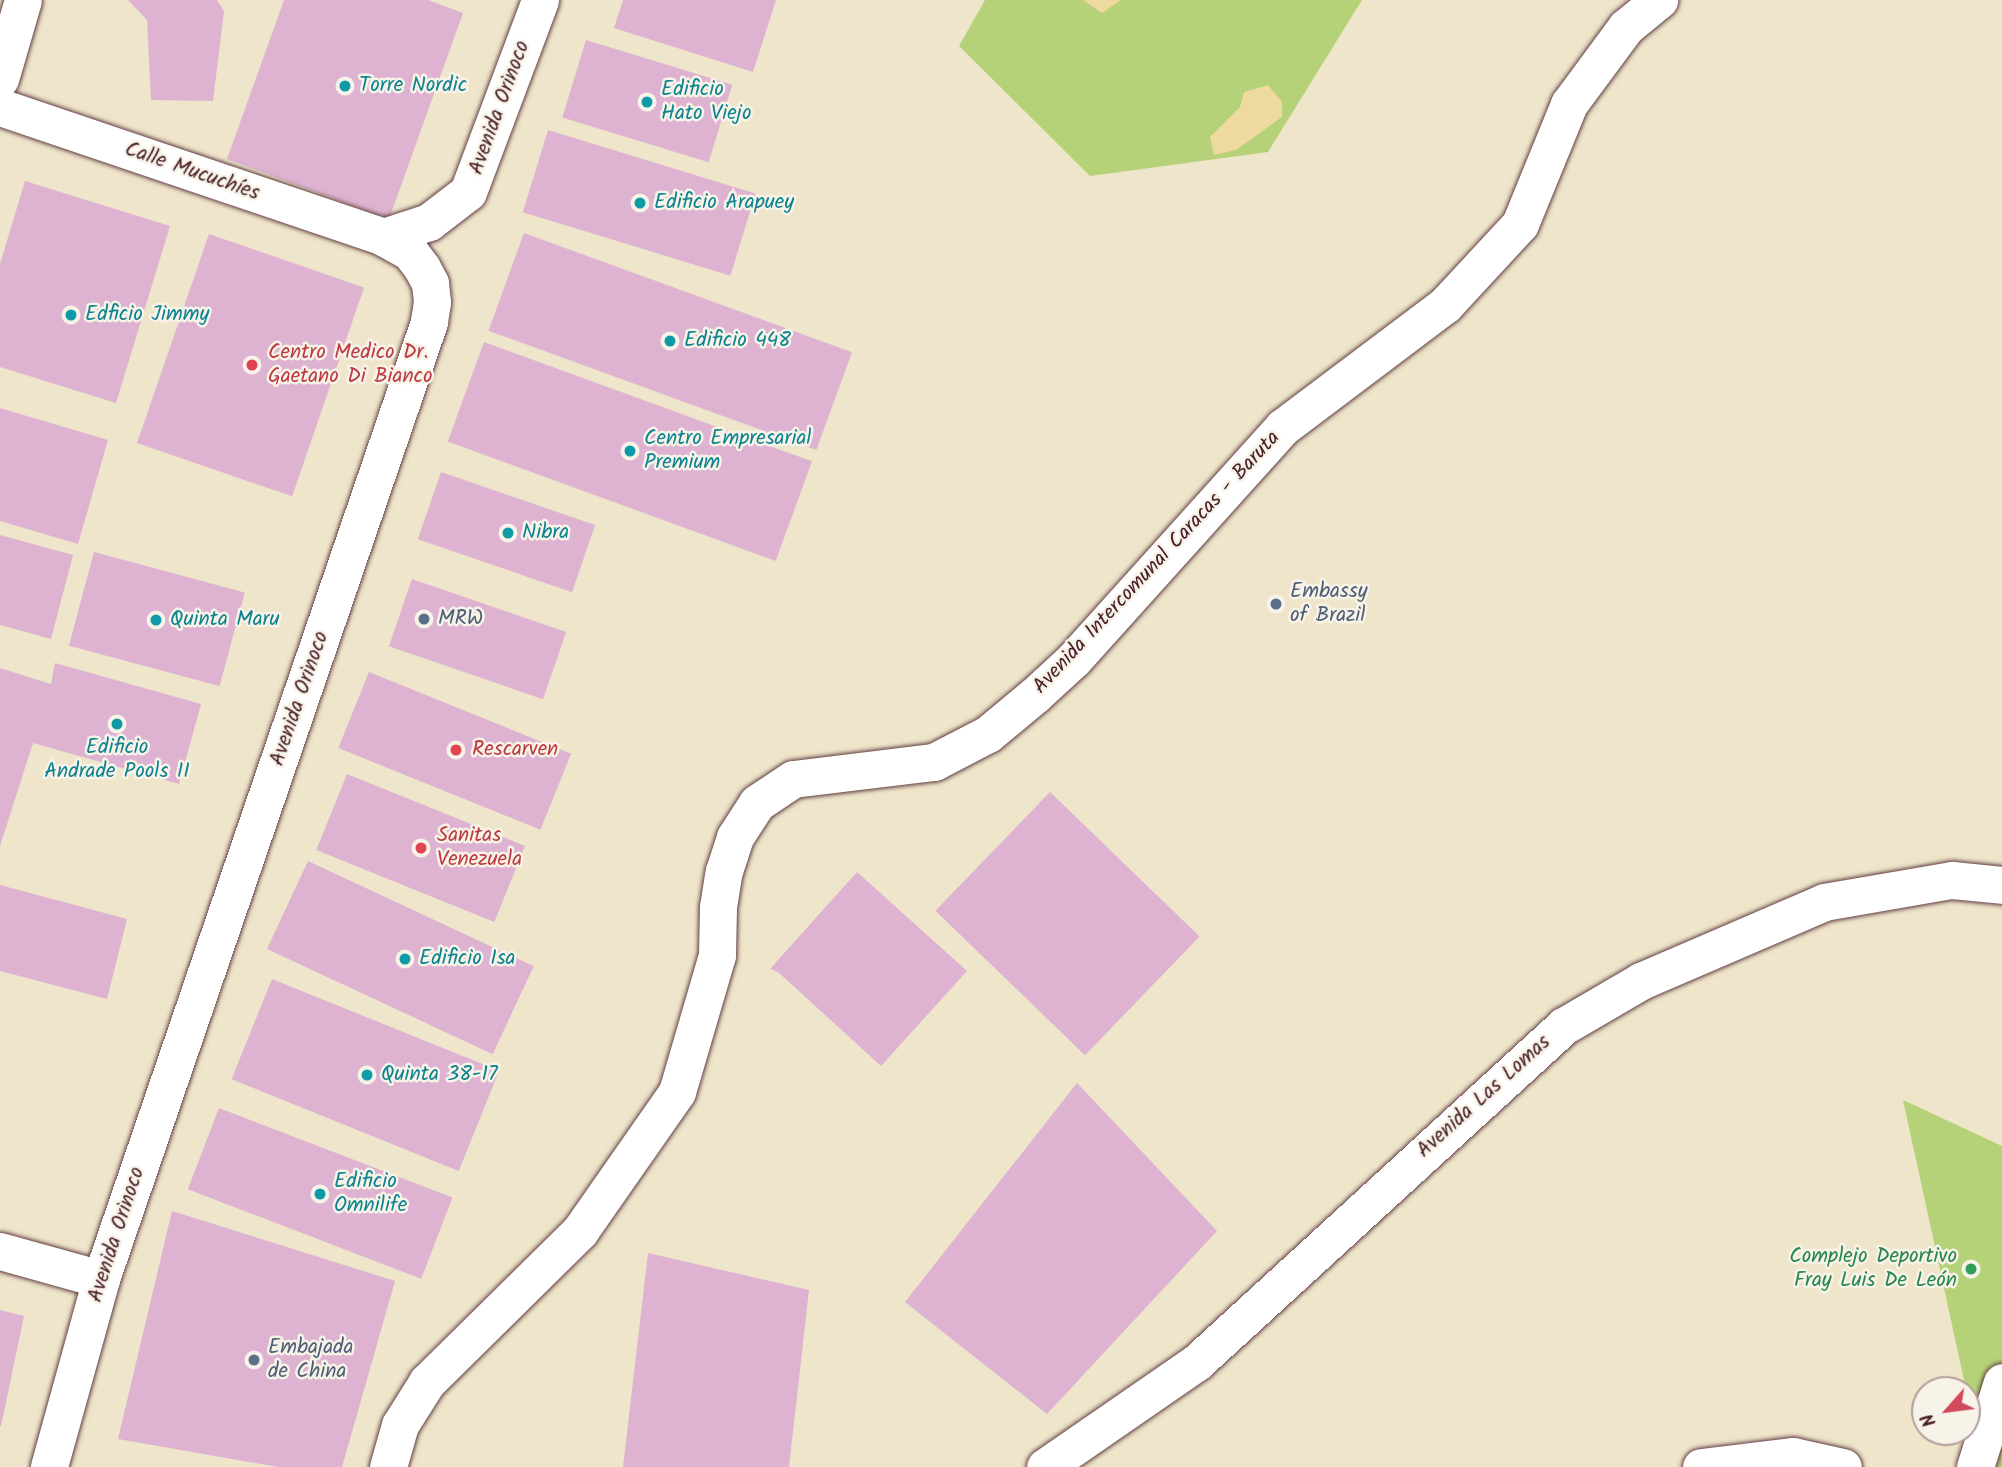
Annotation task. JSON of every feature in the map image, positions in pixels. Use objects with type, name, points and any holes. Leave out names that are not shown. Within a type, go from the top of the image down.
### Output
[{"type":"street","points":[[0,79],[23,0]]},
{"type":"street","name":"Avenida Orinoco","points":[[383,237],[436,219],[468,192],[540,0]]},
{"type":"street","name":"Avenida Intercomunal Caracas - Baruta","points":[[388,1467],[400,1425],[427,1382],[580,1231],[677,1092],[692,1052],[717,954],[718,906],[724,871],[735,837],[757,803],[793,779],[934,762],[988,734],[1035,695],[1100,630],[1283,426],[1445,305],[1520,225],[1569,104],[1626,27],[1659,0]]},
{"type":"street","name":"Calle Mucuchíes","points":[[0,107],[383,237]]},
{"type":"street","name":"Avenida Orinoco","points":[[49,1467],[101,1279],[429,322],[430,283],[410,252],[383,237]]},
{"type":"street","name":"Avenida Las Lomas","points":[[1045,1467],[1196,1363],[1564,1026],[1641,981],[1824,902],[1952,880],[2002,885]]},
{"type":"street","points":[[0,1251],[101,1279]]},
{"type":"street","points":[[1975,1467],[2002,1382]]},
{"type":"street","points":[[1701,1467],[1793,1455],[1843,1467]]},
{"type":"green space","points":[[985,0],[1362,0],[1268,152],[1090,176],[959,46]]},
{"type":"green space","name":"Complejo Deportivo Fray Luis De León","points":[[1903,1100],[2002,1146],[2002,1467],[1983,1467],[1978,1446],[1981,1446],[1981,1376],[1963,1376]]},
{"type":"sand","points":[[1083,0],[1121,0],[1102,13]]},
{"type":"sand","points":[[1268,85],[1282,102],[1282,117],[1236,150],[1214,155],[1210,137],[1240,107],[1244,92]]},
{"type":"building","points":[[128,0],[217,0],[224,11],[213,101],[151,100],[147,20]]},
{"type":"building","name":"Torre Nordic","points":[[284,0],[428,0],[463,13],[389,219],[227,159]]},
{"type":"building","points":[[623,0],[776,0],[753,72],[614,28]]},
{"type":"building","name":"Edificio Hato Viejo","points":[[586,40],[732,85],[709,162],[562,117]]},
{"type":"building","name":"Edificio Arapuey","points":[[548,130],[756,193],[730,276],[523,212]]},
{"type":"building","name":"Edficio Jimmy","points":[[25,181],[170,226],[116,403],[0,367],[0,264]]},
{"type":"building","name":"Edificio 448","points":[[524,233],[852,352],[816,450],[488,331]]},
{"type":"building","name":"Centro Medico Dr. Gaetano Di Bianco","points":[[209,234],[364,287],[292,496],[137,443]]},
{"type":"building","name":"Centro Empresarial Premium","points":[[484,342],[812,461],[776,561],[448,442]]},
{"type":"building","points":[[0,408],[108,440],[78,544],[0,521]]},
{"type":"building","name":"Nibra","points":[[441,472],[595,525],[572,592],[418,539]]},
{"type":"building","points":[[0,535],[73,555],[51,639],[0,625]]},
{"type":"building","name":"Quinta Maru","points":[[94,552],[245,592],[220,686],[69,646]]},
{"type":"building","points":[[412,579],[566,632],[543,699],[389,646]]},
{"type":"building","name":"Edificio Andrade Pools II","points":[[55,663],[201,704],[179,784],[33,743],[0,846],[0,668],[51,684]]},
{"type":"building","name":"Rescarven","points":[[369,672],[571,754],[540,830],[338,748]]},
{"type":"building","name":"Sanitas Venezuela","points":[[347,774],[525,846],[494,922],[316,850]]},
{"type":"building","points":[[1050,792],[1200,936],[1085,1055],[935,911]]},
{"type":"building","name":"Edificio Isa","points":[[308,861],[534,966],[493,1054],[267,949]]},
{"type":"building","points":[[857,872],[967,971],[881,1066],[778,972],[770,969]]},
{"type":"building","points":[[0,885],[127,919],[107,999],[0,971]]},
{"type":"building","name":"Quinta 38-17","points":[[272,979],[499,1071],[459,1171],[232,1079]]},
{"type":"building","points":[[1077,1083],[1217,1231],[1047,1414],[905,1302]]},
{"type":"building","name":"Edificio Omnilife","points":[[219,1108],[452,1198],[421,1279],[188,1189]]},
{"type":"building","name":"Embajada de China","points":[[172,1211],[395,1281],[342,1467],[278,1467],[118,1439]]},
{"type":"building","points":[[648,1253],[809,1290],[789,1467],[623,1467]]},
{"type":"building","points":[[0,1310],[24,1316],[1,1426],[0,1426]]},
{"type":"place","name":"Torre Nordic","points":[[345,86]]},
{"type":"place","name":"Edificio Hato Viejo","points":[[647,102]]},
{"type":"place","name":"Edificio Arapuey","points":[[640,203]]},
{"type":"place","name":"Edficio Jimmy","points":[[71,315]]},
{"type":"place","name":"Edificio 448","points":[[670,341]]},
{"type":"place","name":"Centro Medico Dr. Gaetano Di Bianco","points":[[252,365]]},
{"type":"place","name":"Centro Empresarial Premium","points":[[630,451]]},
{"type":"place","name":"Nibra","points":[[508,533]]},
{"type":"place","name":"Embassy of Brazil","points":[[1276,604]]},
{"type":"place","name":"MRW","points":[[424,619]]},
{"type":"place","name":"Quinta Maru","points":[[156,620]]},
{"type":"place","name":"Edificio Andrade Pools II","points":[[117,724]]},
{"type":"place","name":"Rescarven","points":[[456,750]]},
{"type":"place","name":"Sanitas Venezuela","points":[[421,848]]},
{"type":"place","name":"Edificio Isa","points":[[405,959]]},
{"type":"place","name":"Quinta 38-17","points":[[367,1075]]},
{"type":"place","name":"Edificio Omnilife","points":[[320,1194]]},
{"type":"place","name":"Complejo Deportivo Fray Luis De León","points":[[1971,1269]]},
{"type":"place","name":"Embajada de China","points":[[254,1360]]}]
